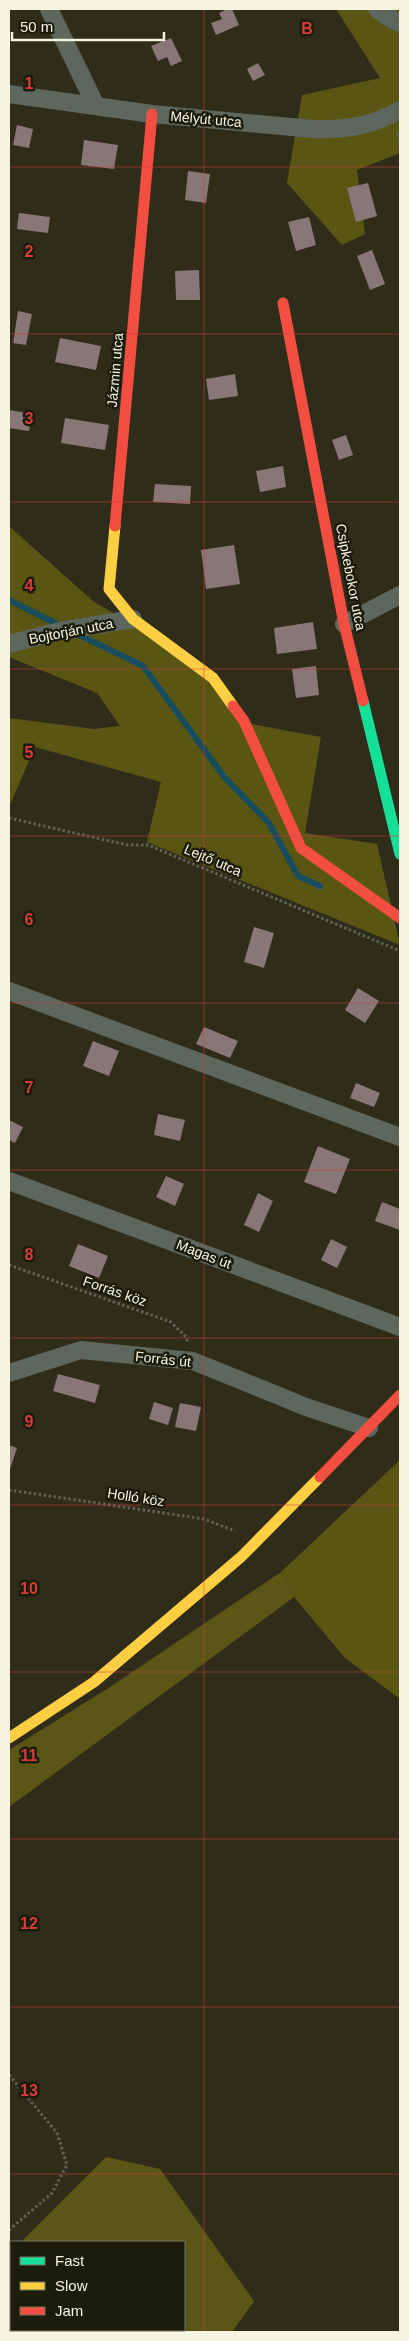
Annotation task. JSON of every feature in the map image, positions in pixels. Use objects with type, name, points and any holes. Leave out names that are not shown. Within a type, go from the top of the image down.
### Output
[{"type":"street","points":[[49,9],[96,106]]},
{"type":"street","points":[[377,9],[400,23]]},
{"type":"street","name":"Mélyút utca","points":[[9,94],[152,114],[338,130],[363,126],[400,110]]},
{"type":"street","name":"Jázmin utca","points":[[152,114],[109,589],[133,619],[213,678],[244,721],[301,848],[400,918]]},
{"type":"street","name":"Csipkebokor utca","points":[[283,303],[344,624],[400,854]]},
{"type":"street","points":[[344,624],[400,595]]},
{"type":"street","name":"Bojtorján utca","points":[[9,644],[60,631],[133,619]]},
{"type":"street","points":[[9,991],[400,1136]]},
{"type":"street","name":"Magas út","points":[[9,1180],[400,1328]]},
{"type":"street","name":"Forrás út","points":[[9,1373],[81,1350],[193,1360],[306,1407],[369,1428]]},
{"type":"street","points":[[9,1738],[94,1682],[242,1557],[256,1540],[400,1395]]},
{"type":"path","name":"Lejtő utca","points":[[9,818],[127,845],[148,844],[400,951]]},
{"type":"path","name":"Forrás köz","points":[[9,1265],[171,1322],[186,1337],[193,1360]]},
{"type":"path","name":"Holló köz","points":[[9,1490],[204,1519],[256,1540]]},
{"type":"path","points":[[9,2075],[57,2132],[67,2165],[52,2193],[9,2230]]},
{"type":"shaded area","points":[[336,9],[400,9],[400,153],[357,170],[365,234],[342,245],[287,183],[302,95],[380,78]]},
{"type":"shaded area","points":[[9,526],[94,602],[202,664],[252,724],[321,737],[305,833],[377,844],[400,945],[147,842],[161,782],[35,747],[9,807],[9,718],[94,729],[120,726],[97,693],[9,657]]},
{"type":"shaded area","points":[[400,1460],[400,1699],[345,1658],[294,1597],[281,1572]]},
{"type":"shaded area","points":[[281,1572],[294,1597],[9,1807],[9,1750],[107,1689]]},
{"type":"shaded area","points":[[106,2157],[160,2169],[254,2301],[232,2332],[9,2332],[10,2254],[10,2331],[185,2331],[185,2241],[22,2241]]},
{"type":"building","points":[[232,9],[239,25],[216,35],[211,23],[222,19],[219,13]]},
{"type":"building","points":[[171,38],[182,61],[171,66],[167,57],[158,61],[151,46]]},
{"type":"building","points":[[258,63],[265,75],[253,81],[247,69]]},
{"type":"building","points":[[17,125],[33,129],[29,148],[13,145]]},
{"type":"building","points":[[84,140],[118,145],[114,169],[81,165]]},
{"type":"building","points":[[188,171],[210,174],[206,203],[185,200]]},
{"type":"building","points":[[368,183],[377,216],[356,222],[347,188]]},
{"type":"building","points":[[19,213],[50,217],[48,233],[17,229]]},
{"type":"building","points":[[309,217],[316,245],[296,251],[288,222]]},
{"type":"building","points":[[372,250],[385,284],[370,290],[357,256]]},
{"type":"building","points":[[199,270],[200,300],[176,300],[175,271]]},
{"type":"building","points":[[18,311],[32,314],[26,345],[13,343]]},
{"type":"building","points":[[60,338],[101,346],[96,370],[55,362]]},
{"type":"building","points":[[235,374],[238,396],[209,400],[206,379]]},
{"type":"building","points":[[9,410],[32,414],[29,431],[9,428]]},
{"type":"building","points":[[65,418],[109,425],[105,450],[61,443]]},
{"type":"building","points":[[346,435],[353,455],[339,460],[332,440]]},
{"type":"building","points":[[283,466],[286,487],[260,492],[256,471]]},
{"type":"building","points":[[155,484],[191,486],[190,504],[153,502]]},
{"type":"building","points":[[234,545],[240,584],[206,589],[201,550]]},
{"type":"building","points":[[313,622],[317,649],[277,654],[274,628]]},
{"type":"building","points":[[316,666],[319,695],[296,698],[292,669]]},
{"type":"building","points":[[254,927],[274,933],[264,968],[244,962]]},
{"type":"building","points":[[358,988],[379,1001],[365,1023],[345,1010]]},
{"type":"building","points":[[204,1027],[238,1041],[230,1058],[196,1044]]},
{"type":"building","points":[[93,1041],[119,1051],[109,1076],[83,1066]]},
{"type":"building","points":[[356,1083],[380,1093],[374,1107],[350,1098]]},
{"type":"building","points":[[158,1114],[185,1120],[180,1141],[154,1135]]},
{"type":"building","points":[[9,1120],[23,1127],[15,1143],[9,1140]]},
{"type":"building","points":[[318,1146],[350,1159],[336,1194],[304,1182]]},
{"type":"building","points":[[166,1176],[184,1184],[175,1206],[156,1197]]},
{"type":"building","points":[[258,1193],[273,1201],[259,1232],[244,1225]]},
{"type":"building","points":[[382,1202],[400,1209],[400,1230],[375,1221]]},
{"type":"building","points":[[331,1239],[347,1247],[337,1268],[321,1260]]},
{"type":"building","points":[[78,1244],[108,1256],[99,1278],[69,1266]]},
{"type":"building","points":[[58,1374],[100,1385],[95,1403],[53,1391]]},
{"type":"building","points":[[154,1402],[173,1408],[168,1425],[149,1419]]},
{"type":"building","points":[[180,1403],[201,1407],[196,1431],[175,1427]]},
{"type":"building","points":[[9,1445],[17,1448],[9,1472]]},
{"type":"waterway","points":[[9,600],[61,626]]},
{"type":"waterway","points":[[75,633],[143,666],[225,778],[269,823],[298,876],[320,886]]},
{"type":"traffic: fast","points":[[363,701],[400,854]]},
{"type":"traffic: slow","points":[[115,526],[109,589],[133,619],[213,678],[233,706]]},
{"type":"traffic: slow","points":[[9,1738],[94,1682],[241,1557],[320,1477]]},
{"type":"traffic: jam","points":[[115,526],[152,114]]},
{"type":"traffic: jam","points":[[283,303],[344,624],[363,701]]},
{"type":"traffic: jam","points":[[233,706],[244,721],[301,848],[400,918]]},
{"type":"traffic: jam","points":[[320,1477],[400,1395]]}]
